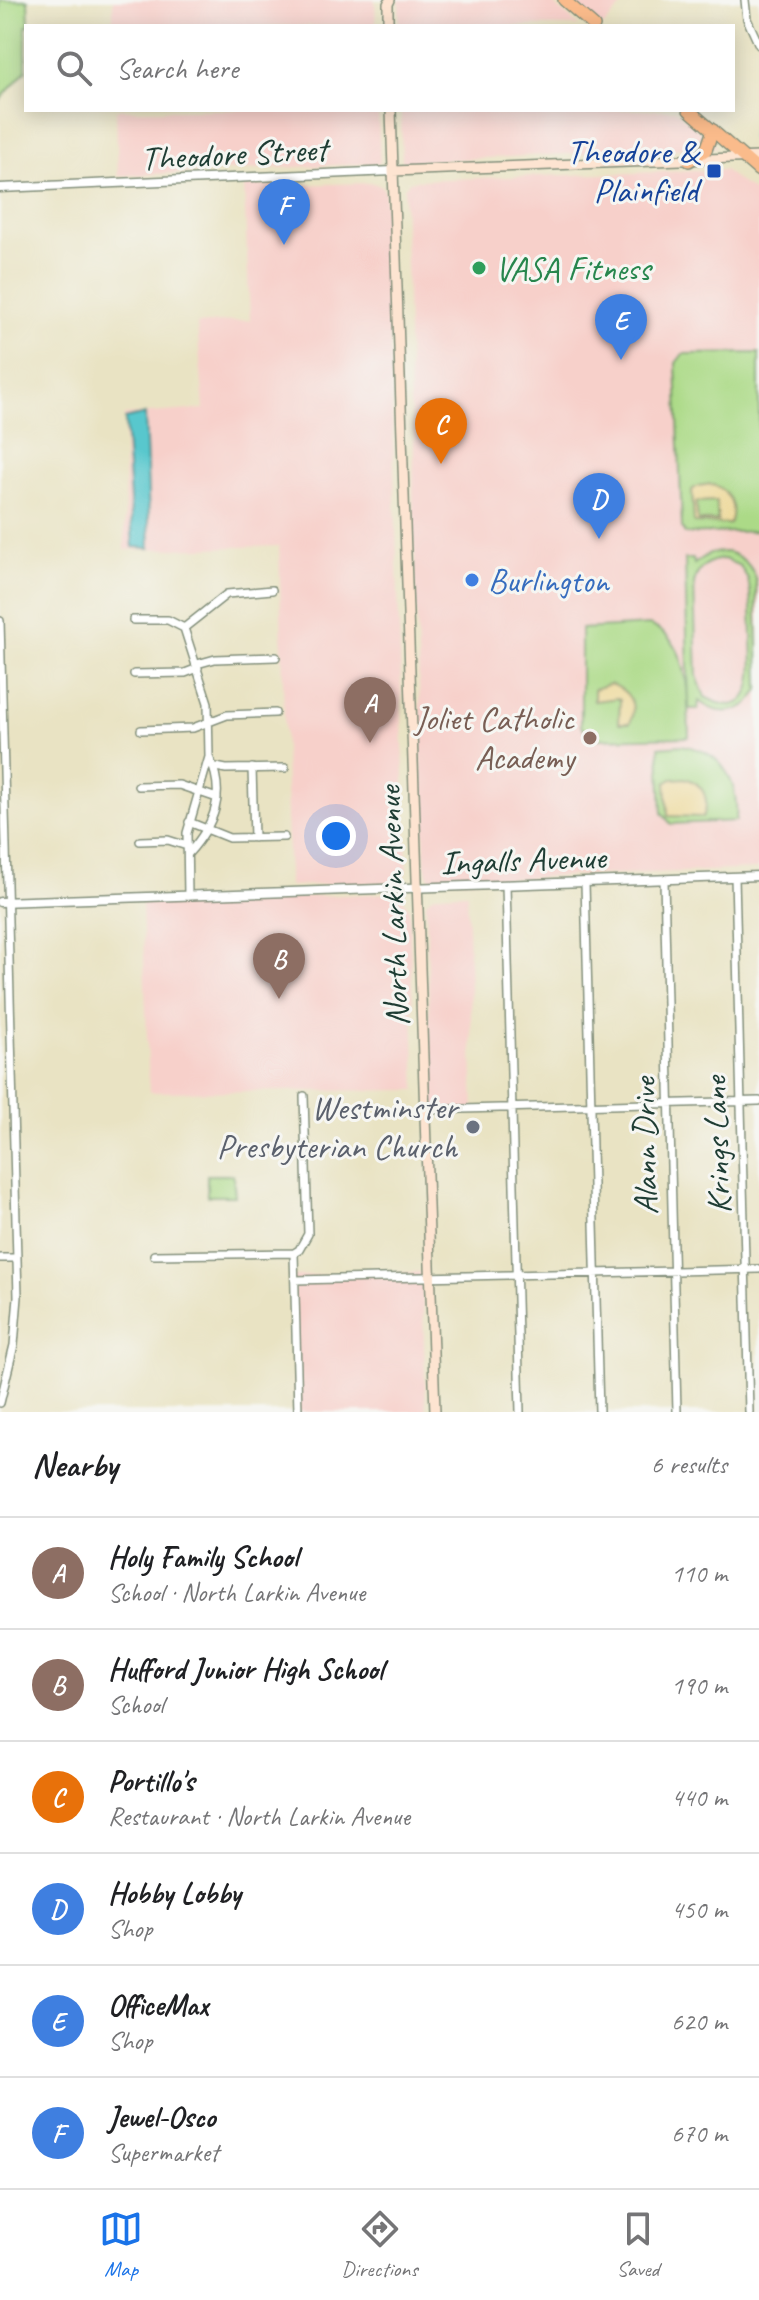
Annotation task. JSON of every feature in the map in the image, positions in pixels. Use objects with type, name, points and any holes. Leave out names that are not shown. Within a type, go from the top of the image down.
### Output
[{"type":"main road","points":[[564,0],[592,24]]},
{"type":"main road","points":[[387,1],[388,24]]},
{"type":"main road","name":"North Larkin Avenue","points":[[391,112],[435,1412]]},
{"type":"main road","points":[[691,112],[759,171]]},
{"type":"main road","points":[[689,161],[706,150],[713,130]]},
{"type":"main road","name":"Theodore Street","points":[[393,171],[759,157]]},
{"type":"street","points":[[745,0],[747,19],[759,45]]},
{"type":"street","name":"Theodore Street","points":[[0,188],[393,171]]},
{"type":"street","points":[[184,628],[227,594],[272,590]]},
{"type":"street","points":[[133,620],[168,620],[184,628],[205,687],[210,721],[209,763],[217,798],[208,831],[189,849]]},
{"type":"street","points":[[0,621],[4,956],[18,1318],[9,1373],[0,1403]]},
{"type":"street","points":[[134,674],[185,673],[215,659],[276,657]]},
{"type":"street","points":[[141,730],[193,728],[227,715],[275,713]]},
{"type":"street","points":[[209,763],[285,768]]},
{"type":"street","points":[[188,896],[189,822],[209,763]]},
{"type":"street","points":[[252,768],[254,838]]},
{"type":"street","points":[[138,786],[179,785],[217,798]]},
{"type":"street","points":[[189,822],[229,838],[284,837]]},
{"type":"street","points":[[140,841],[168,840],[189,849]]},
{"type":"street","name":"Ingalls Avenue","points":[[3,902],[759,876]]},
{"type":"street","name":"Krings Lane","points":[[735,877],[749,1412]]},
{"type":"street","name":"Alann Drive","points":[[664,880],[677,1412]]},
{"type":"street","points":[[585,883],[599,1412]]},
{"type":"street","points":[[506,885],[520,1412]]},
{"type":"street","points":[[154,1255],[294,1253],[299,1250],[308,1234],[304,1096]]},
{"type":"street","points":[[425,1110],[759,1101]]},
{"type":"street","points":[[294,1253],[298,1412]]},
{"type":"street","points":[[0,1258],[17,1258]]},
{"type":"street","points":[[295,1280],[759,1269]]},
{"type":"shaded area","points":[[113,0],[375,0],[376,24],[113,24]]},
{"type":"shaded area","points":[[399,0],[549,0],[577,24],[399,24]]},
{"type":"shaded area","points":[[567,0],[627,0],[606,24],[595,24]]},
{"type":"shaded area","points":[[116,112],[378,112],[380,163],[118,176]]},
{"type":"shaded area","points":[[401,112],[677,112],[717,147],[402,162]]},
{"type":"shaded area","points":[[724,170],[759,196],[759,869],[436,881],[429,878],[425,866],[404,188],[409,182],[417,180]]},
{"type":"shaded area","points":[[373,183],[382,186],[385,193],[407,868],[404,877],[397,882],[289,886],[279,546],[125,550],[124,415],[204,409],[197,324],[250,320],[244,186]]},
{"type":"shaded area","points":[[392,893],[401,896],[409,908],[416,1090],[149,1092],[142,903]]},
{"type":"shaded area","points":[[467,893],[474,1112],[432,1114],[426,903],[430,897],[439,894]]},
{"type":"shaded area","points":[[422,1272],[426,1412],[295,1412],[291,1276]]},
{"type":"green space","points":[[0,0],[28,0],[29,24],[24,24],[24,72],[0,100]]},
{"type":"green space","points":[[759,353],[759,531],[685,534],[682,528],[676,363],[683,354]]},
{"type":"green space","points":[[727,552],[737,556],[749,565],[756,579],[759,689],[748,704],[732,711],[716,710],[699,701],[698,709],[689,709],[685,559],[693,559],[694,564],[710,553]],"holes":[[[724,559],[740,566],[748,579],[750,593],[752,677],[744,699],[735,704],[723,704],[705,697],[697,676],[694,583],[704,565],[713,561]]]},
{"type":"green space","points":[[649,625],[674,644],[680,657],[687,689],[689,737],[592,739],[581,726],[581,629]]},
{"type":"green space","points":[[682,745],[707,753],[728,774],[736,801],[736,821],[671,824],[662,813],[659,747]]},
{"type":"green space","points":[[207,1175],[233,1175],[235,1196],[207,1196]]},
{"type":"sand","points":[[711,484],[723,490],[732,505],[730,524],[694,523],[692,490]],"holes":[[[716,501],[718,521],[698,521],[696,502]]]},
{"type":"sand","points":[[610,684],[630,699],[633,710],[630,723],[619,723],[618,698],[594,701],[594,689]]},
{"type":"sand","points":[[685,778],[697,784],[704,793],[706,804],[703,817],[668,816],[666,783]]},
{"type":"water","points":[[145,414],[150,548],[133,547],[125,419]]},
{"type":"waterway","points":[[751,138],[759,104]]},
{"type":"place","name":"Theodore & Plainfield","points":[[714,171]]},
{"type":"place","name":"Jewel-Osco","points":[[284,245]]},
{"type":"place","name":"VASA Fitness","points":[[479,268]]},
{"type":"place","name":"OfficeMax","points":[[621,360]]},
{"type":"place","name":"Portillo's","points":[[441,464]]},
{"type":"place","name":"Hobby Lobby","points":[[599,539]]},
{"type":"place","name":"Burlington","points":[[472,580]]},
{"type":"place","name":"Joliet Catholic Academy","points":[[590,738]]},
{"type":"place","name":"Holy Family School","points":[[370,743]]},
{"type":"place","name":"Hufford Junior High School","points":[[279,999]]},
{"type":"place","name":"Westminster Presbyterian Church","points":[[473,1127]]}]
